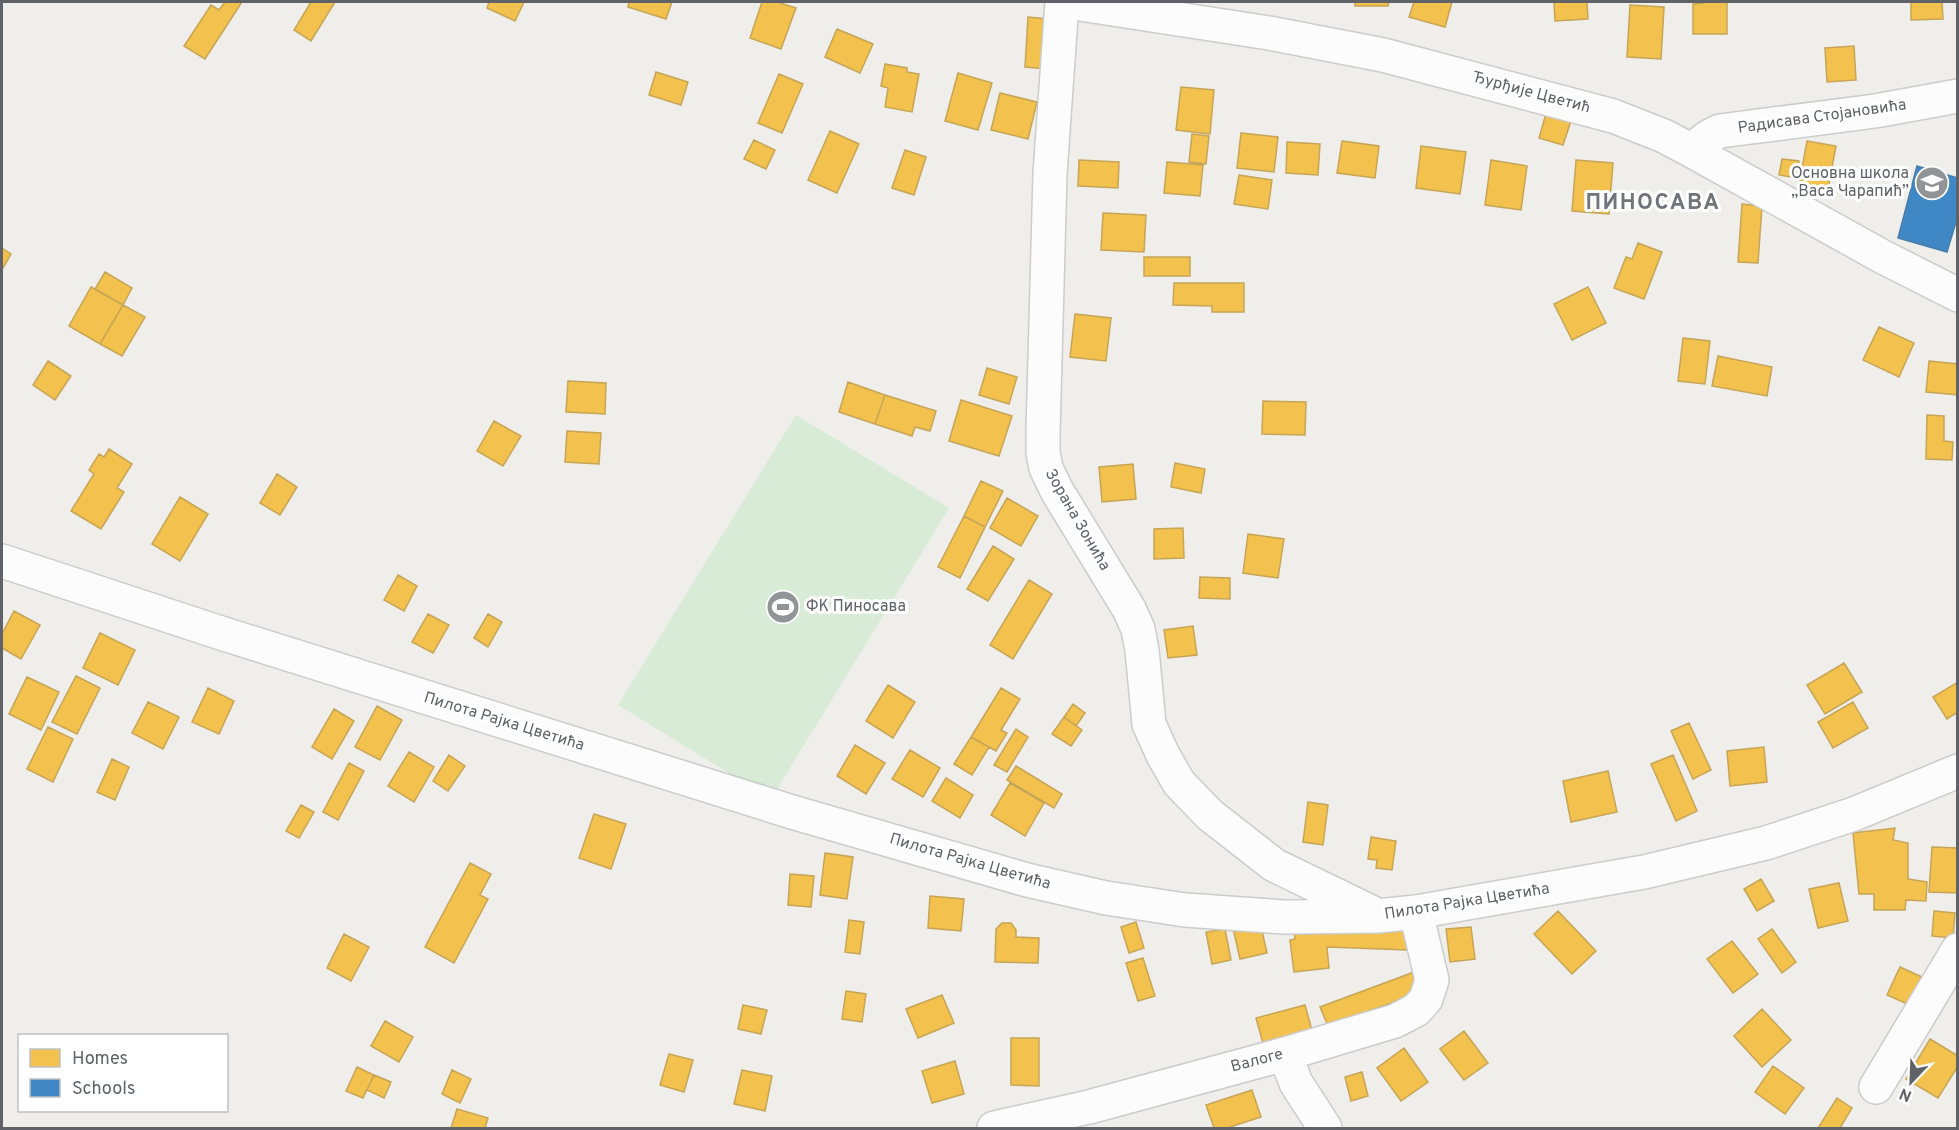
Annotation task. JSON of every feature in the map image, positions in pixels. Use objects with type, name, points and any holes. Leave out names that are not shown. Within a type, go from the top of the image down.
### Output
[{"type":"street","name":"Зорана Зонића","points":[[1062,2],[1050,174],[1043,433],[1046,468],[1057,491],[1129,609],[1142,650],[1149,724],[1162,755],[1179,783],[1210,814],[1274,865],[1378,916]]},
{"type":"street","name":"Ђурђије Цветић","points":[[1067,2],[1269,33],[1383,55],[1613,116],[1664,136],[1883,257],[1958,295]]},
{"type":"street","name":"Радисава Стојановића","points":[[1694,152],[1708,136],[1720,131],[1875,111],[1958,96]]},
{"type":"street","name":"Пилота Рајка Цветића","points":[[2,561],[224,634],[702,784],[1027,880],[1106,898],[1185,910],[1284,917],[1378,916],[1416,912],[1644,872],[1766,843],[1854,814],[1958,771]]},
{"type":"street","points":[[1274,865],[1284,898],[1284,917]]},
{"type":"street","name":"Валоге","points":[[994,1128],[1089,1107],[1285,1054],[1395,1021],[1416,1010],[1426,999],[1432,980],[1416,912]]},
{"type":"street","points":[[1876,1087],[1958,950]]},
{"type":"street","points":[[1285,1054],[1296,1083],[1325,1128]]},
{"type":"green space","name":"ФК Пиносава","points":[[796,415],[949,508],[771,799],[618,705]]},
{"type":"building: Homes","points":[[225,2],[242,2],[205,59],[184,46],[211,5],[219,10]]},
{"type":"building: Homes","points":[[311,2],[335,2],[311,41],[294,30]]},
{"type":"building: Homes","points":[[489,2],[524,2],[515,21],[487,8]]},
{"type":"building: Homes","points":[[629,2],[672,2],[666,19],[628,7]]},
{"type":"building: Homes","points":[[762,2],[777,2],[796,8],[781,49],[750,38]]},
{"type":"building: Homes","points":[[1355,2],[1389,2],[1388,6],[1355,6]]},
{"type":"building: Homes","points":[[1414,2],[1452,2],[1445,27],[1409,17]]},
{"type":"building: Homes","points":[[1554,2],[1587,2],[1588,19],[1555,21]]},
{"type":"building: Homes","points":[[1727,2],[1727,34],[1693,34],[1693,4]]},
{"type":"building: Homes","points":[[1911,2],[1942,2],[1943,19],[1911,20]]},
{"type":"building: Homes","points":[[1630,5],[1664,7],[1661,59],[1627,57]]},
{"type":"building: Homes","points":[[1028,17],[1048,19],[1045,69],[1025,67]]},
{"type":"building: Homes","points":[[837,29],[873,44],[860,73],[825,57]]},
{"type":"building: Homes","points":[[1854,46],[1856,80],[1827,82],[1825,48]]},
{"type":"building: Homes","points":[[885,64],[907,68],[907,72],[919,74],[912,112],[885,107],[888,88],[881,86]]},
{"type":"building: Homes","points":[[656,72],[688,82],[681,105],[649,95]]},
{"type":"building: Homes","points":[[958,73],[992,83],[978,130],[945,121]]},
{"type":"building: Homes","points":[[779,74],[803,84],[782,133],[758,123]]},
{"type":"building: Homes","points":[[1181,87],[1214,90],[1210,134],[1176,130]]},
{"type":"building: Homes","points":[[1000,93],[1037,102],[1028,139],[991,130]]},
{"type":"building: Homes","points":[[1547,110],[1572,118],[1563,145],[1539,138]]},
{"type":"building: Homes","points":[[830,131],[859,144],[837,193],[808,180]]},
{"type":"building: Homes","points":[[1241,133],[1278,137],[1274,172],[1237,168]]},
{"type":"building: Homes","points":[[1192,134],[1209,136],[1206,164],[1189,162]]},
{"type":"building: Homes","points":[[754,140],[775,150],[766,169],[744,159]]},
{"type":"building: Homes","points":[[1342,141],[1379,146],[1375,178],[1337,173]]},
{"type":"building: Homes","points":[[1807,141],[1836,146],[1828,189],[1799,184]]},
{"type":"building: Homes","points":[[1287,142],[1320,144],[1318,175],[1286,173]]},
{"type":"building: Homes","points":[[1421,146],[1466,152],[1460,194],[1416,188]]},
{"type":"building: Homes","points":[[905,150],[926,157],[914,195],[892,188]]},
{"type":"building: Homes","points":[[1782,159],[1799,161],[1796,178],[1779,175]]},
{"type":"building: Homes","points":[[1079,160],[1119,162],[1118,188],[1078,186]]},
{"type":"building: Homes","points":[[1491,160],[1527,166],[1521,210],[1485,205]]},
{"type":"building: Homes","points":[[1576,160],[1613,163],[1609,214],[1572,211]]},
{"type":"building: Homes","points":[[1167,162],[1203,165],[1200,196],[1164,193]]},
{"type":"building: Homes","points":[[1239,175],[1272,180],[1268,209],[1234,204]]},
{"type":"building: Homes","points":[[1742,204],[1762,206],[1758,263],[1738,262]]},
{"type":"building: Homes","points":[[1103,213],[1146,215],[1144,252],[1101,250]]},
{"type":"building: Homes","points":[[1638,243],[1662,252],[1644,299],[1614,288],[1626,257],[1632,259]]},
{"type":"building: Homes","points":[[2,248],[11,254],[2,270]]},
{"type":"building: Homes","points":[[1144,257],[1190,257],[1190,276],[1144,276]]},
{"type":"building: Homes","points":[[105,272],[132,288],[123,305],[95,289]]},
{"type":"building: Homes","points":[[1174,283],[1244,283],[1244,312],[1212,312],[1212,306],[1173,305]]},
{"type":"building: Homes","points":[[91,287],[123,305],[100,344],[69,326]]},
{"type":"building: Homes","points":[[1588,287],[1606,323],[1572,340],[1554,304]]},
{"type":"building: Homes","points":[[123,305],[145,317],[122,356],[100,344]]},
{"type":"building: Homes","points":[[1075,314],[1111,318],[1106,361],[1070,357]]},
{"type":"building: Homes","points":[[1879,327],[1914,343],[1899,377],[1863,360]]},
{"type":"building: Homes","points":[[1683,338],[1710,341],[1705,384],[1678,381]]},
{"type":"building: Homes","points":[[1718,356],[1772,367],[1767,396],[1712,386]]},
{"type":"building: Homes","points":[[48,361],[71,376],[55,400],[33,385]]},
{"type":"building: Homes","points":[[1929,361],[1958,364],[1958,395],[1926,392]]},
{"type":"building: Homes","points":[[987,368],[1017,377],[1009,404],[979,395]]},
{"type":"building: Homes","points":[[568,381],[606,383],[605,414],[566,412]]},
{"type":"building: Homes","points":[[848,382],[885,395],[875,424],[839,412]]},
{"type":"building: Homes","points":[[885,395],[936,411],[930,431],[915,427],[912,436],[875,424]]},
{"type":"building: Homes","points":[[961,400],[1012,416],[999,456],[949,441]]},
{"type":"building: Homes","points":[[1263,401],[1306,402],[1305,435],[1262,434]]},
{"type":"building: Homes","points":[[1927,415],[1944,416],[1944,441],[1953,442],[1952,460],[1926,459]]},
{"type":"building: Homes","points":[[494,421],[521,436],[503,466],[477,451]]},
{"type":"building: Homes","points":[[567,431],[601,433],[599,464],[565,462]]},
{"type":"building: Homes","points":[[109,449],[132,464],[117,488],[124,492],[101,529],[71,511],[94,474],[89,470],[99,454],[104,457]]},
{"type":"building: Homes","points":[[1175,463],[1205,469],[1201,493],[1171,487]]},
{"type":"building: Homes","points":[[1133,464],[1136,499],[1102,502],[1099,467]]},
{"type":"building: Homes","points":[[277,474],[297,487],[280,515],[260,503]]},
{"type":"building: Homes","points":[[981,481],[1003,491],[985,527],[964,516]]},
{"type":"building: Homes","points":[[180,497],[208,514],[180,561],[152,544]]},
{"type":"building: Homes","points":[[1007,498],[1038,516],[1021,546],[990,528]]},
{"type":"building: Homes","points":[[964,516],[985,527],[960,578],[938,567]]},
{"type":"building: Homes","points":[[1183,528],[1184,558],[1154,559],[1154,529]]},
{"type":"building: Homes","points":[[1248,534],[1284,539],[1278,578],[1243,573]]},
{"type":"building: Homes","points":[[993,546],[1014,559],[988,601],[967,589]]},
{"type":"building: Homes","points":[[398,575],[417,586],[404,611],[384,600]]},
{"type":"building: Homes","points":[[1200,577],[1230,578],[1230,599],[1199,598]]},
{"type":"building: Homes","points":[[1029,580],[1052,594],[1013,659],[990,645]]},
{"type":"building: Homes","points":[[14,611],[40,625],[21,659],[2,648],[2,634]]},
{"type":"building: Homes","points":[[428,614],[449,625],[433,653],[412,642]]},
{"type":"building: Homes","points":[[488,614],[502,622],[488,647],[474,638]]},
{"type":"building: Homes","points":[[1193,626],[1197,655],[1168,658],[1164,630]]},
{"type":"building: Homes","points":[[100,633],[135,650],[118,685],[83,668]]},
{"type":"building: Homes","points":[[1844,663],[1862,692],[1825,714],[1807,685]]},
{"type":"building: Homes","points":[[76,676],[100,688],[77,734],[52,722]]},
{"type":"building: Homes","points":[[27,677],[59,692],[41,730],[9,714]]},
{"type":"building: Homes","points":[[1958,682],[1958,712],[1947,719],[1933,697]]},
{"type":"building: Homes","points":[[888,685],[915,702],[893,738],[866,721]]},
{"type":"building: Homes","points":[[208,688],[234,701],[219,734],[192,722]]},
{"type":"building: Homes","points":[[1001,688],[1020,699],[1001,730],[1007,733],[996,751],[971,737]]},
{"type":"building: Homes","points":[[148,702],[179,717],[163,749],[132,733]]},
{"type":"building: Homes","points":[[1853,702],[1868,728],[1833,748],[1818,722]]},
{"type":"building: Homes","points":[[1073,704],[1085,713],[1076,726],[1064,717]]},
{"type":"building: Homes","points":[[377,706],[402,720],[380,760],[355,747]]},
{"type":"building: Homes","points":[[334,709],[354,721],[332,759],[312,747]]},
{"type":"building: Homes","points":[[1064,717],[1082,730],[1071,746],[1052,734]]},
{"type":"building: Homes","points":[[1689,723],[1711,770],[1693,779],[1671,731]]},
{"type":"building: Homes","points":[[48,727],[73,739],[53,782],[27,769]]},
{"type":"building: Homes","points":[[1016,729],[1028,737],[1007,772],[994,765]]},
{"type":"building: Homes","points":[[971,737],[989,747],[972,775],[954,764]]},
{"type":"building: Homes","points":[[855,745],[885,763],[866,794],[837,776]]},
{"type":"building: Homes","points":[[1764,747],[1767,782],[1730,786],[1727,751]]},
{"type":"building: Homes","points":[[910,750],[940,768],[923,797],[892,779]]},
{"type":"building: Homes","points":[[409,752],[434,767],[414,802],[388,786]]},
{"type":"building: Homes","points":[[449,755],[465,766],[448,791],[433,781]]},
{"type":"building: Homes","points":[[1673,755],[1697,811],[1676,821],[1651,764]]},
{"type":"building: Homes","points":[[112,759],[129,767],[115,800],[97,792]]},
{"type":"building: Homes","points":[[349,763],[364,771],[338,820],[323,812]]},
{"type":"building: Homes","points":[[1016,766],[1062,794],[1054,808],[1007,780]]},
{"type":"building: Homes","points":[[1608,771],[1617,812],[1571,822],[1563,781]]},
{"type":"building: Homes","points":[[946,778],[973,795],[960,818],[932,801]]},
{"type":"building: Homes","points":[[1010,783],[1044,803],[1025,836],[991,815]]},
{"type":"building: Homes","points":[[1308,802],[1328,805],[1323,845],[1303,842]]},
{"type":"building: Homes","points":[[301,805],[314,812],[299,838],[286,831]]},
{"type":"building: Homes","points":[[594,814],[626,824],[611,869],[579,858]]},
{"type":"building: Homes","points":[[1895,828],[1893,840],[1908,843],[1908,879],[1927,882],[1926,901],[1906,900],[1905,910],[1874,910],[1874,894],[1859,894],[1853,833]]},
{"type":"building: Homes","points":[[1371,837],[1396,841],[1392,870],[1376,868],[1377,860],[1368,859]]},
{"type":"building: Homes","points":[[1932,847],[1958,848],[1958,893],[1929,892]]},
{"type":"building: Homes","points":[[825,853],[853,857],[847,899],[820,895]]},
{"type":"building: Homes","points":[[470,863],[491,874],[480,895],[488,899],[454,963],[425,947]]},
{"type":"building: Homes","points":[[790,874],[814,876],[811,907],[788,905]]},
{"type":"building: Homes","points":[[1761,879],[1774,901],[1757,911],[1744,889]]},
{"type":"building: Homes","points":[[1839,883],[1848,921],[1818,928],[1809,889]]},
{"type":"building: Homes","points":[[930,896],[964,899],[961,931],[928,928]]},
{"type":"building: Homes","points":[[1558,911],[1596,951],[1572,974],[1534,934]]},
{"type":"building: Homes","points":[[1934,911],[1955,913],[1953,938],[1932,936]]},
{"type":"building: Homes","points":[[849,920],[864,922],[860,954],[845,952]]},
{"type":"building: Homes","points":[[1136,922],[1144,948],[1129,953],[1121,927]]},
{"type":"building: Homes","points":[[1260,922],[1267,953],[1240,959],[1233,928]]},
{"type":"building: Homes","points":[[1002,923],[1011,923],[1016,930],[1016,937],[1039,938],[1038,963],[995,962],[996,929]]},
{"type":"building: Homes","points":[[1293,924],[1408,924],[1407,950],[1327,947],[1329,968],[1294,972],[1290,940],[1295,939]]},
{"type":"building: Homes","points":[[1471,927],[1475,959],[1450,962],[1446,929]]},
{"type":"building: Homes","points":[[1225,929],[1231,960],[1212,964],[1206,932]]},
{"type":"building: Homes","points":[[1772,929],[1796,962],[1782,973],[1758,939]]},
{"type":"building: Homes","points":[[344,934],[369,947],[351,981],[327,968]]},
{"type":"building: Homes","points":[[1732,941],[1758,974],[1733,993],[1707,959]]},
{"type":"building: Homes","points":[[1143,958],[1155,996],[1138,1001],[1126,963]]},
{"type":"building: Homes","points":[[1900,967],[1929,980],[1916,1008],[1887,995]]},
{"type":"building: Homes","points":[[1414,972],[1419,983],[1408,997],[1328,1026],[1320,1007]]},
{"type":"building: Homes","points":[[846,991],[866,994],[862,1022],[842,1019]]},
{"type":"building: Homes","points":[[942,995],[954,1023],[918,1038],[906,1009]]},
{"type":"building: Homes","points":[[743,1005],[767,1010],[761,1034],[738,1029]]},
{"type":"building: Homes","points":[[1305,1005],[1313,1034],[1264,1047],[1256,1018]]},
{"type":"building: Homes","points":[[1762,1009],[1791,1040],[1762,1067],[1734,1036]]},
{"type":"building: Homes","points":[[385,1021],[413,1037],[399,1062],[371,1046]]},
{"type":"building: Homes","points":[[1464,1031],[1488,1063],[1464,1080],[1440,1049]]},
{"type":"building: Homes","points":[[1011,1038],[1039,1038],[1039,1086],[1011,1085]]},
{"type":"building: Homes","points":[[1930,1039],[1958,1056],[1958,1066],[1938,1098],[1906,1079]]},
{"type":"building: Homes","points":[[1404,1048],[1428,1082],[1401,1101],[1377,1068]]},
{"type":"building: Homes","points":[[669,1054],[693,1060],[684,1092],[660,1085]]},
{"type":"building: Homes","points":[[955,1061],[964,1094],[932,1103],[922,1071]]},
{"type":"building: Homes","points":[[1773,1066],[1804,1088],[1785,1114],[1755,1092]]},
{"type":"building: Homes","points":[[357,1067],[374,1075],[363,1098],[346,1091]]},
{"type":"building: Homes","points":[[452,1070],[471,1079],[460,1103],[442,1094]]},
{"type":"building: Homes","points":[[742,1070],[772,1076],[765,1111],[734,1104]]},
{"type":"building: Homes","points":[[1362,1072],[1368,1096],[1351,1101],[1345,1077]]},
{"type":"building: Homes","points":[[374,1075],[391,1082],[384,1098],[367,1090]]},
{"type":"building: Homes","points":[[1252,1090],[1261,1117],[1227,1128],[1214,1128],[1206,1105]]},
{"type":"building: Homes","points":[[1837,1098],[1852,1108],[1840,1128],[1818,1128]]},
{"type":"building: Homes","points":[[457,1109],[488,1118],[485,1128],[451,1128]]},
{"type":"building: Schools","points":[[1917,166],[1958,178],[1958,222],[1956,222],[1947,252],[1898,238]]},
{"type":"place","name":"Основна школа „Васа Чарапић”","points":[[1932,183]]},
{"type":"place","name":"ФК Пиносава","points":[[783,607]]},
{"type":"district","name":"ПИНОСАВА","points":[[1653,203]]}]
